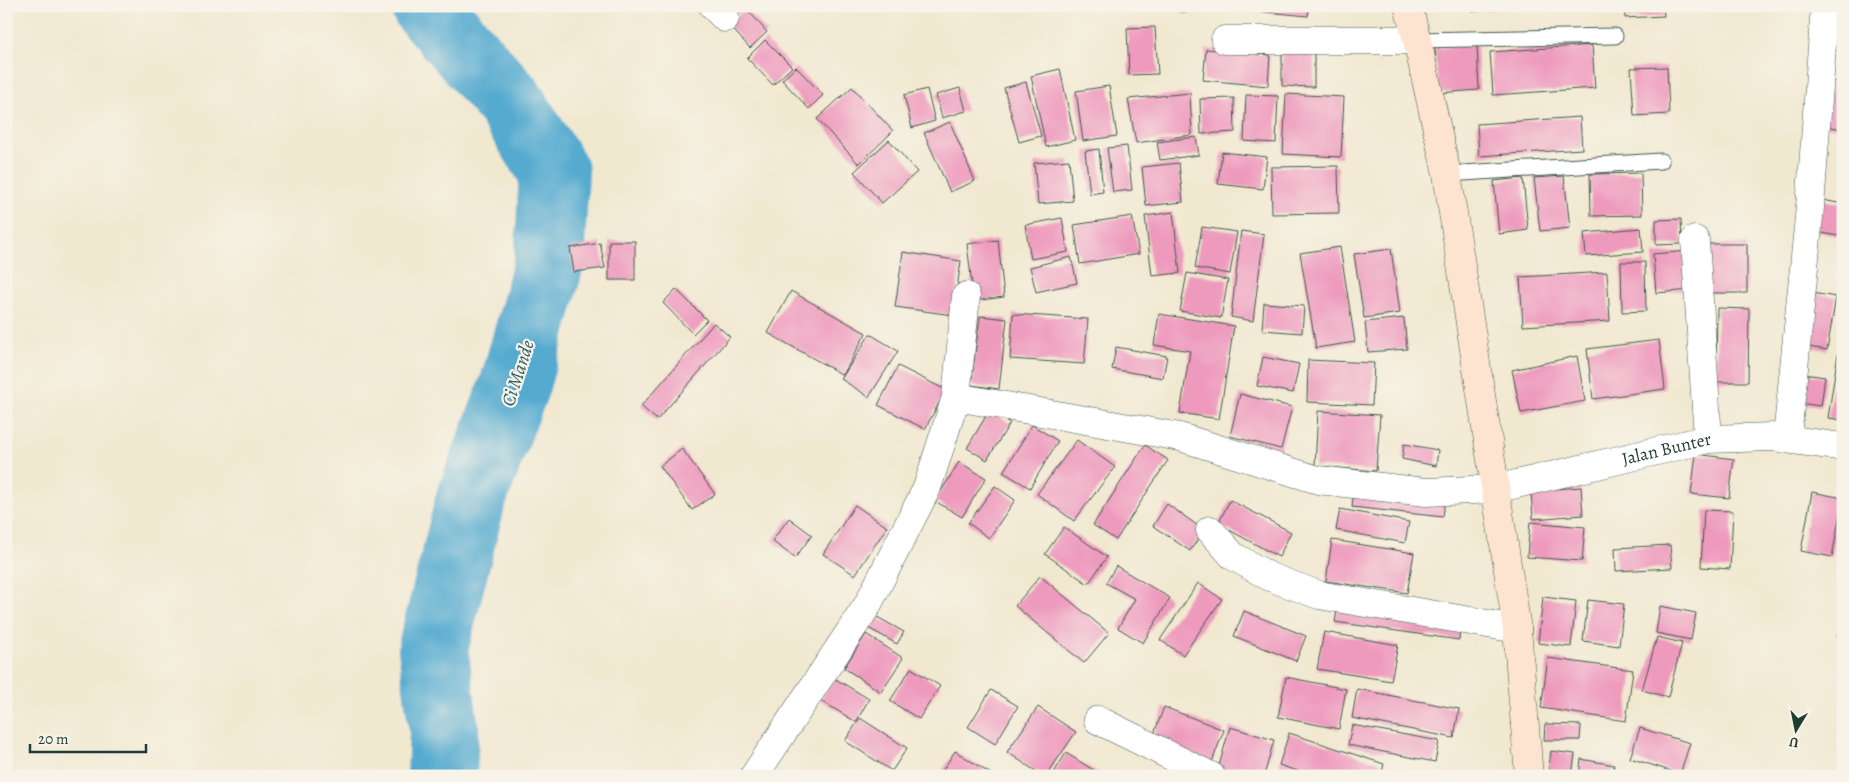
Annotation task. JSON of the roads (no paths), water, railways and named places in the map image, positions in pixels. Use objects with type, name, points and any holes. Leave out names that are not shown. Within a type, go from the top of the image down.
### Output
[{"type":"main road","points":[[1408,6],[1447,174],[1517,629],[1529,776]]},
{"type":"street","points":[[1787,438],[1810,206],[1825,6]]},
{"type":"street","points":[[1225,40],[1417,40]]},
{"type":"street","points":[[1695,240],[1708,439]]},
{"type":"street","points":[[754,776],[868,606],[927,488],[956,397],[966,296]]},
{"type":"street","name":"Jalan Bunter","points":[[956,397],[1180,437],[1318,480],[1426,492],[1495,489],[1708,439],[1772,437],[1843,447]]},
{"type":"street","points":[[1210,530],[1234,556],[1270,577],[1319,595],[1517,629]]},
{"type":"street","points":[[1098,720],[1212,776]]},
{"type":"lane","points":[[1417,40],[1615,36]]},
{"type":"lane","points":[[1447,174],[1661,161]]},
{"type":"waterway","name":"Ci Mande","points":[[426,6],[509,101],[554,172],[549,263],[515,384],[471,499],[433,648],[444,731],[442,776]]}]
